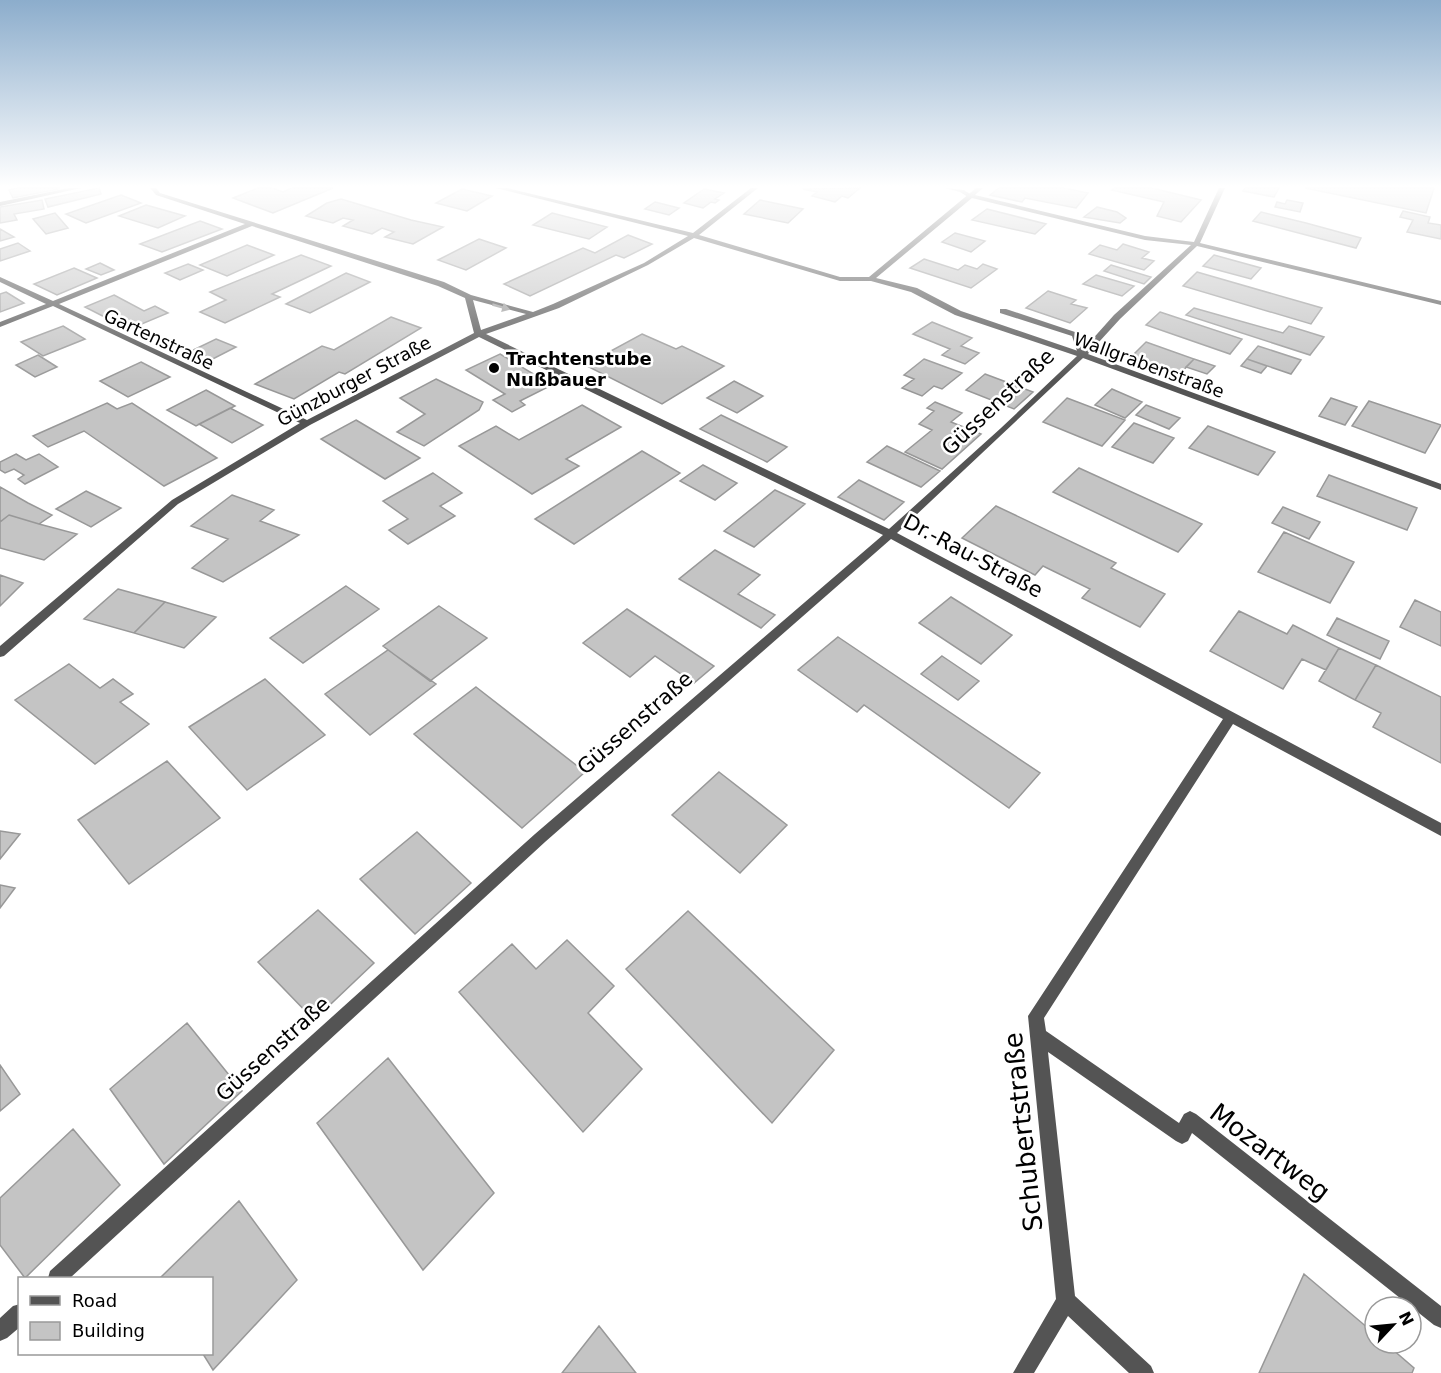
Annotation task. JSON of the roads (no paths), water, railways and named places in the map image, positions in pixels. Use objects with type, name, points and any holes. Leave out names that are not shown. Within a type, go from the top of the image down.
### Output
[{"type":"street","points":[[0,325],[183,252]]},
{"type":"street","points":[[343,252],[441,284],[468,297],[535,314]]},
{"type":"street","name":"Günzburger Straße","points":[[0,653],[176,502],[307,423],[478,334],[535,314],[633,271],[667,252]]},
{"type":"street","name":"Wallgrabenstraße","points":[[749,252],[840,279],[872,279],[914,290],[958,313],[1082,355],[1441,487]]},
{"type":"street","points":[[872,279],[901,252]]},
{"type":"street","name":"Güssenstraße","points":[[58,1277],[540,838],[890,534],[1082,355],[1117,317],[1187,252]]},
{"type":"street","points":[[1230,252],[1441,303]]},
{"type":"street","name":"Gartenstraße","points":[[0,279],[52,306],[307,423]]},
{"type":"street","points":[[468,297],[478,334]]},
{"type":"street","points":[[1003,311],[1075,335],[1082,355]]},
{"type":"street","name":"Dr.-Rau-Straße","points":[[478,334],[489,337],[890,534],[1441,830]]},
{"type":"street","name":"Schubertstraße","points":[[1066,1301],[1036,1016],[1231,716]]},
{"type":"street","name":"Mozartweg","points":[[1038,1035],[1182,1135],[1190,1120],[1441,1318]]},
{"type":"street","points":[[1023,1373],[1066,1301],[1144,1373]]},
{"type":"street","points":[[0,1331],[18,1315]]},
{"type":"place","name":"Trachtenstube Nußbauer","points":[[494,368]]}]
